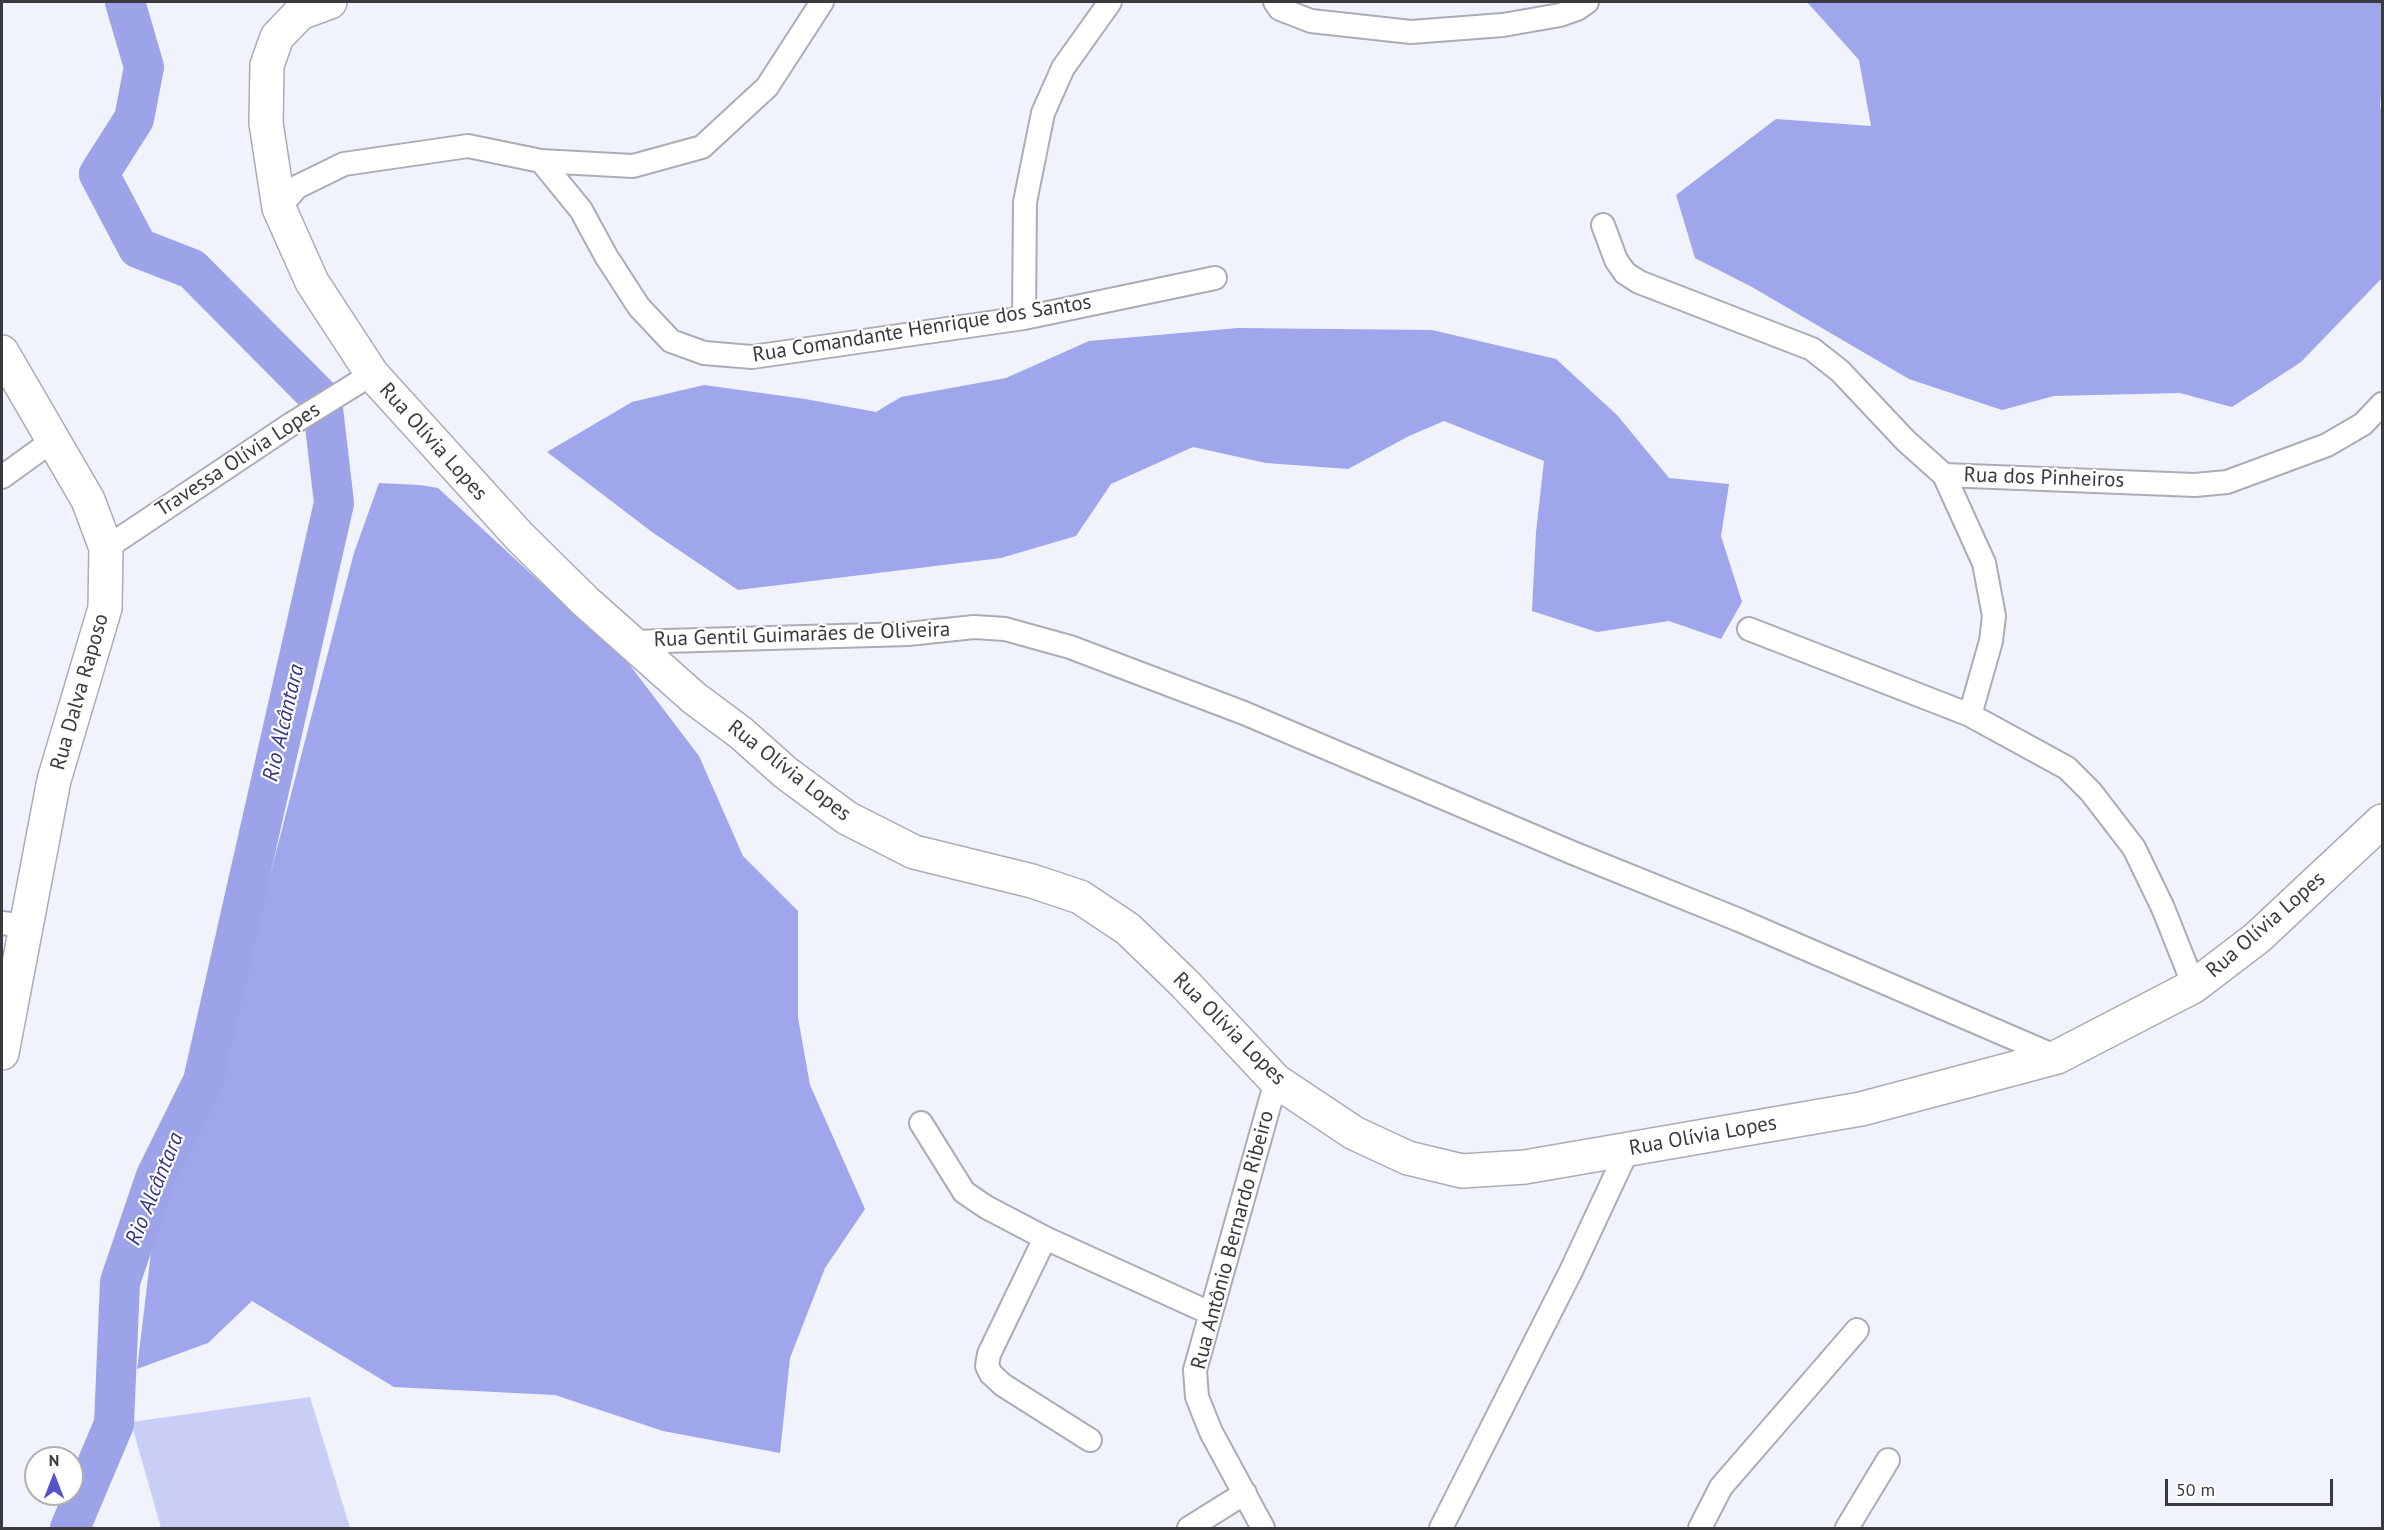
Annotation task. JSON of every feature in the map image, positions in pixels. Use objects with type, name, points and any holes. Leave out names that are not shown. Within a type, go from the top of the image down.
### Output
[{"type":"street","name":"Rua Olívia Lopes","points":[[330,2],[300,13],[277,37],[267,65],[266,123],[279,208],[359,382],[586,603],[694,698],[741,733],[786,773],[848,818],[915,852],[1032,881],[1080,897],[1128,929],[1185,984],[1276,1081],[1354,1133],[1408,1158],[1462,1171],[1525,1167],[1861,1109],[2058,1057],[2194,986],[2257,938],[2382,821]]},
{"type":"street","points":[[279,208],[297,188],[344,164],[468,146],[541,161],[633,166],[702,147],[767,87],[822,2]]},
{"type":"street","points":[[1024,318],[1025,202],[1043,113],[1063,68],[1110,2]]},
{"type":"street","points":[[1275,2],[1280,9],[1311,21],[1411,32],[1503,25],[1560,15],[1577,9],[1587,2]]},
{"type":"street","name":"Rua Comandante Henrique dos Santos","points":[[541,161],[581,210],[606,256],[639,307],[670,342],[704,353],[752,357],[1024,318],[1215,278]]},
{"type":"street","name":"Rua dos Pinheiros","points":[[1603,225],[1616,260],[1625,273],[1639,282],[1812,349],[1840,371],[1906,441],[1944,475],[2195,485],[2227,482],[2327,445],[2363,423],[2382,404]]},
{"type":"street","name":"Rua Dalva Raposo","points":[[2,352],[12,385],[52,441],[88,500],[106,548],[105,608],[14,925],[2,1053]]},
{"type":"street","name":"Travessa Olívia Lopes","points":[[106,548],[293,423],[359,382]]},
{"type":"street","points":[[2,477],[52,441]]},
{"type":"street","points":[[1944,475],[1984,563],[1994,616],[1991,641],[1970,716]]},
{"type":"street","name":"Rua Gentil Guimarães de Oliveira","points":[[631,642],[908,634],[974,627],[1005,629],[1070,647],[1244,713],[1573,853],[1739,920],[2058,1057]]},
{"type":"street","points":[[1749,629],[1970,716],[2067,768],[2091,792],[2134,848],[2163,908],[2194,986]]},
{"type":"street","name":"Rua Antônio Bernardo Ribeiro","points":[[1263,1528],[1211,1432],[1197,1397],[1195,1370],[1276,1081]]},
{"type":"street","points":[[921,1123],[964,1192],[1045,1238],[1210,1313]]},
{"type":"street","points":[[1441,1528],[1571,1271],[1628,1149]]},
{"type":"street","points":[[1045,1238],[989,1354],[987,1366],[991,1374],[1003,1385],[1090,1440]]},
{"type":"street","points":[[1700,1528],[1721,1487],[1857,1330]]},
{"type":"street","points":[[1847,1528],[1888,1460]]},
{"type":"street","points":[[1189,1528],[1245,1493]]},
{"type":"shaded area","points":[[1807,2],[2382,2],[2380,107],[2382,112],[2382,278],[2301,362],[2232,407],[2180,393],[2054,396],[2002,410],[1909,379],[1752,287],[1695,258],[1676,195],[1776,119],[1871,126],[1859,60]]},
{"type":"shaded area","points":[[1238,328],[1432,330],[1556,359],[1617,415],[1669,478],[1729,484],[1721,536],[1742,602],[1721,639],[1669,621],[1597,632],[1532,611],[1536,532],[1544,461],[1444,421],[1409,436],[1348,469],[1266,463],[1193,447],[1111,484],[1076,536],[1001,558],[738,590],[652,532],[547,452],[632,402],[704,385],[805,399],[876,412],[901,397],[1006,378],[1089,341]]},
{"type":"shaded area","points":[[379,483],[438,488],[629,664],[699,756],[743,856],[798,911],[798,1018],[810,1085],[865,1209],[825,1268],[790,1358],[780,1453],[663,1431],[555,1395],[394,1387],[252,1301],[208,1343],[137,1369],[154,1228],[216,1082],[354,553]]},
{"type":"shaded area","points":[[310,1397],[350,1528],[161,1528],[131,1422]]},
{"type":"waterway","name":"Rio Alcântara","points":[[70,1528],[114,1424],[120,1282],[156,1176],[203,1081],[334,503],[322,400],[192,269],[138,248],[99,174],[134,119],[144,67],[125,2]]}]
